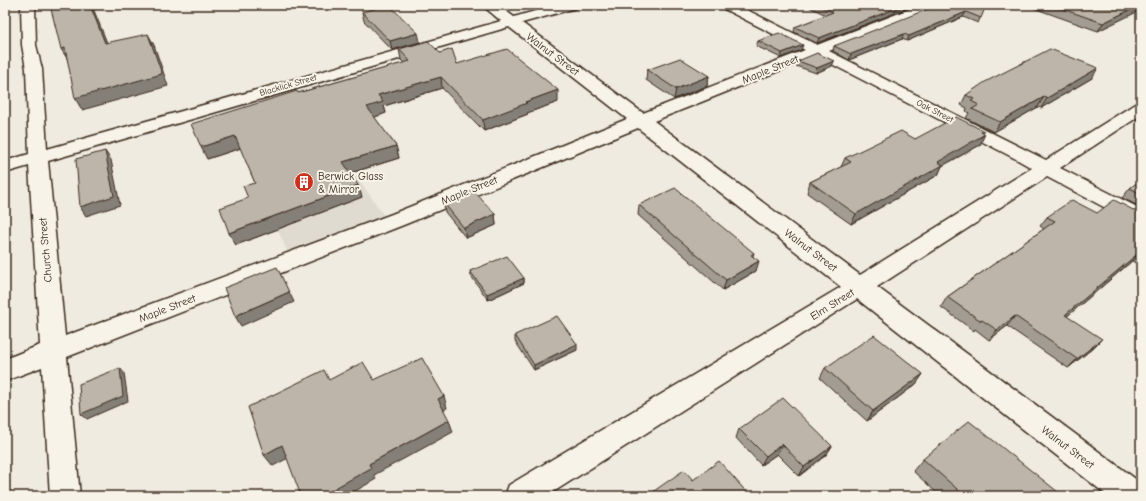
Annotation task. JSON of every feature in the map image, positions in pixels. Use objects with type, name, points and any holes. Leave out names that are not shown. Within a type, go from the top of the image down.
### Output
[{"type":"street","name":"Church Street","points":[[28,5],[29,45],[34,70],[36,131],[65,496]]},
{"type":"street","name":"Walnut Street","points":[[489,5],[859,286],[977,379],[1132,496]]},
{"type":"street","name":"Blacklick Street","points":[[5,167],[571,5]]},
{"type":"street","name":"Oak Street","points":[[727,5],[1047,168],[1141,218]]},
{"type":"street","name":"Maple Street","points":[[5,370],[399,219],[641,120],[932,5]]},
{"type":"street","name":"Elm Street","points":[[520,496],[859,286],[1141,108]]},
{"type":"shaded area","name":"Berwick Glass & Mirror","points":[[298,92],[385,217],[289,255],[241,150],[229,128]]},
{"type":"building","points":[[50,5],[90,5],[105,43],[148,34],[162,74],[75,98],[65,48],[61,49]]},
{"type":"building","points":[[389,5],[418,33],[390,41],[362,12]]},
{"type":"building","points":[[817,5],[905,5],[819,38],[795,27],[833,12]]},
{"type":"building","points":[[938,5],[986,5],[981,18],[966,12],[909,36],[904,34],[851,54],[834,46]]},
{"type":"building","points":[[1051,5],[1140,5],[1103,23]]},
{"type":"building","points":[[779,33],[803,45],[782,53],[758,41]]},
{"type":"building","points":[[428,41],[440,53],[452,49],[457,64],[507,49],[558,90],[483,120],[441,77],[378,95],[383,102],[367,107],[396,146],[343,162],[358,185],[229,233],[220,208],[248,198],[243,186],[255,183],[235,136],[201,147],[191,124],[297,91],[298,93],[410,61],[399,49]]},
{"type":"building","points":[[1050,49],[1098,68],[1047,98],[1044,97],[1000,122],[972,109],[979,105],[971,101],[974,99],[966,95],[985,82]]},
{"type":"building","points":[[817,53],[834,61],[817,68],[798,61]]},
{"type":"building","points":[[680,58],[709,76],[676,89],[647,70]]},
{"type":"building","points":[[956,117],[984,131],[981,132],[985,134],[938,162],[943,165],[856,214],[810,182],[851,162],[845,158],[901,131],[915,139]]},
{"type":"building","points":[[105,151],[114,196],[80,207],[76,159]]},
{"type":"building","points":[[1141,180],[1141,194],[1130,188]]},
{"type":"building","points":[[675,188],[754,253],[751,255],[759,261],[726,280],[639,205]]},
{"type":"building","points":[[473,190],[495,214],[464,228],[443,202]]},
{"type":"building","points":[[1072,200],[1097,213],[1114,200],[1141,214],[1141,251],[1065,315],[1102,339],[1077,359],[1015,316],[997,330],[982,320],[981,321],[947,297],[1055,221],[1047,217]]},
{"type":"building","points":[[507,256],[524,278],[487,294],[470,271]]},
{"type":"building","points":[[277,267],[289,292],[235,316],[224,288]]},
{"type":"building","points":[[557,316],[577,344],[534,365],[515,335]]},
{"type":"building","points":[[874,335],[923,374],[873,411],[825,368]]},
{"type":"building","points":[[422,358],[444,396],[438,399],[449,420],[369,464],[371,468],[321,496],[301,496],[282,445],[264,455],[248,407],[324,370],[329,380],[363,362],[374,380]]},
{"type":"building","points":[[120,368],[123,396],[81,414],[79,384]]},
{"type":"building","points":[[783,398],[832,446],[804,467],[782,444],[766,456],[739,429]]},
{"type":"building","points":[[969,421],[1063,496],[965,496],[923,459]]},
{"type":"building","points":[[719,461],[750,496],[658,496],[654,491],[684,470],[693,480]]},
{"type":"building","points":[[174,492],[175,496],[167,496]]},
{"type":"place","name":"Berwick Glass & Mirror","points":[[304,182]]}]
